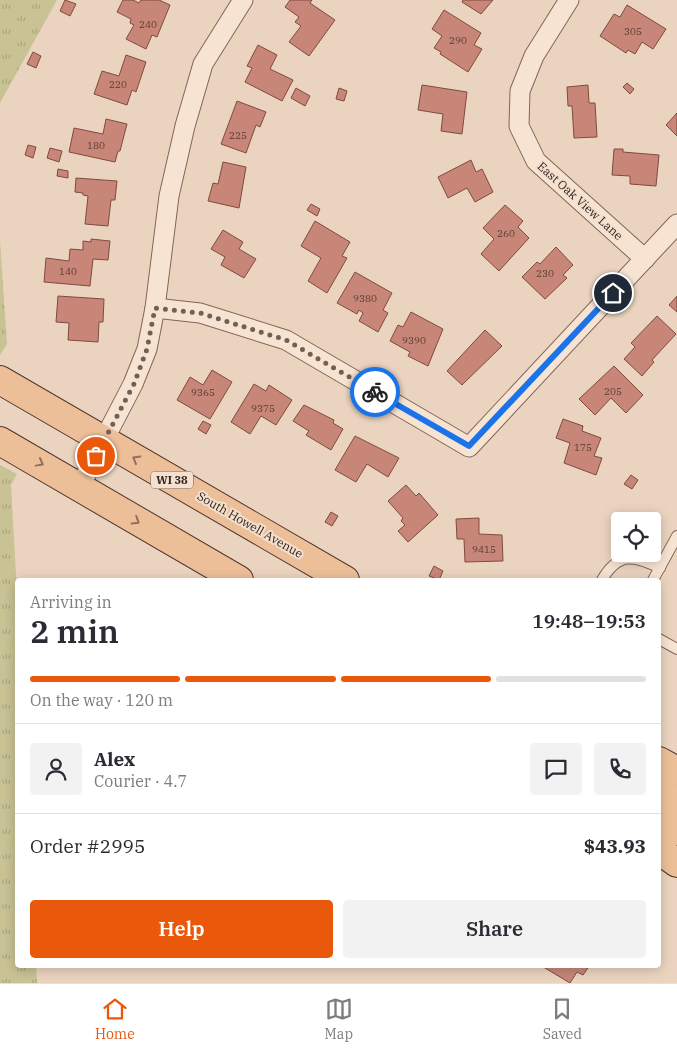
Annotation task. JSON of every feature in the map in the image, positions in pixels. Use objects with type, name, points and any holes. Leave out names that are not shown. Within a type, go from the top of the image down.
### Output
[{"type":"main road","name":"South Howell Avenue","points":[[0,380],[342,578]]},
{"type":"main road","points":[[0,441],[235,578]]},
{"type":"main road","points":[[661,762],[677,771]]},
{"type":"main road","points":[[661,792],[677,801]]},
{"type":"main road","points":[[661,821],[677,830]]},
{"type":"main road","points":[[661,851],[677,863]]},
{"type":"street","points":[[80,486],[134,384],[147,349],[155,308],[168,196],[200,72],[203,64],[244,0]]},
{"type":"street","name":"East Oak View Lane","points":[[569,0],[534,56],[520,91],[519,126],[536,161],[645,259]]},
{"type":"street","points":[[155,308],[200,313],[286,340],[469,446],[677,224]]},
{"type":"lane","points":[[654,578],[677,536]]},
{"type":"lane","points":[[603,578],[618,562],[629,557],[640,558],[660,568]]},
{"type":"lane","points":[[661,640],[677,649]]},
{"type":"green space","points":[[0,0],[57,0],[0,103]]},
{"type":"green space","points":[[0,241],[7,344],[0,355]]},
{"type":"green space","points":[[0,465],[17,474],[11,485],[16,578],[15,968],[36,968],[37,983],[0,983]]},
{"type":"building","points":[[65,0],[76,4],[70,16],[60,11]]},
{"type":"building","points":[[123,0],[133,0],[139,3],[141,0],[159,0],[170,5],[157,37],[152,35],[146,49],[126,39],[134,25],[130,23],[131,19],[117,12]]},
{"type":"building","points":[[290,0],[312,0],[310,3],[335,20],[309,56],[289,42],[301,26],[295,22],[299,17],[285,7]]},
{"type":"building","points":[[463,0],[493,0],[481,14],[462,2]]},
{"type":"building","points":[[627,5],[666,29],[653,49],[642,42],[635,54],[628,50],[626,53],[600,36],[614,14],[620,17]]},
{"type":"building","points":[[444,10],[481,33],[474,45],[482,49],[468,72],[434,48],[442,36],[432,29]]},
{"type":"building","points":[[258,45],[277,55],[270,69],[293,80],[282,101],[245,82],[252,68],[247,66]]},
{"type":"building","points":[[33,52],[41,56],[36,68],[27,64]]},
{"type":"building","points":[[126,55],[146,62],[136,92],[132,90],[127,105],[94,94],[102,71],[119,76]]},
{"type":"building","points":[[627,83],[634,89],[630,94],[623,87]]},
{"type":"building","points":[[422,85],[467,92],[462,134],[441,131],[443,114],[418,110]]},
{"type":"building","points":[[588,85],[589,103],[595,103],[597,137],[574,138],[572,106],[568,106],[567,87]]},
{"type":"building","points":[[296,88],[310,96],[305,106],[291,98]]},
{"type":"building","points":[[339,88],[347,91],[344,101],[336,99]]},
{"type":"building","points":[[237,101],[266,112],[260,127],[256,125],[246,153],[221,144]]},
{"type":"building","points":[[677,113],[677,136],[666,125]]},
{"type":"building","points":[[106,119],[127,124],[115,162],[69,152],[74,128],[103,134]]},
{"type":"building","points":[[28,145],[36,147],[33,158],[25,155]]},
{"type":"building","points":[[50,148],[62,151],[59,162],[47,158]]},
{"type":"building","points":[[614,149],[623,149],[623,152],[659,155],[656,186],[630,184],[630,176],[612,175]]},
{"type":"building","points":[[471,160],[476,172],[482,169],[493,192],[475,202],[467,188],[448,198],[438,177]]},
{"type":"building","points":[[223,162],[246,167],[239,208],[208,201],[213,183],[218,184]]},
{"type":"building","points":[[58,169],[68,171],[68,178],[57,176]]},
{"type":"building","points":[[76,178],[117,181],[115,200],[111,200],[108,226],[85,224],[88,196],[75,192]]},
{"type":"building","points":[[311,204],[320,209],[317,216],[307,210]]},
{"type":"building","points":[[505,205],[523,221],[518,227],[529,238],[499,271],[481,254],[494,239],[483,228]]},
{"type":"building","points":[[315,221],[350,242],[342,256],[347,258],[327,293],[308,281],[321,258],[301,246]]},
{"type":"building","points":[[223,230],[243,242],[239,249],[256,259],[244,278],[221,265],[225,257],[211,249]]},
{"type":"building","points":[[91,239],[110,241],[108,260],[93,259],[90,286],[44,282],[46,258],[69,261],[70,249],[83,250],[83,241],[91,242]]},
{"type":"building","points":[[556,247],[573,265],[563,275],[567,278],[545,299],[522,277],[537,262],[540,264]]},
{"type":"building","points":[[355,272],[392,293],[383,310],[388,313],[378,332],[359,321],[363,313],[359,310],[357,314],[337,303]]},
{"type":"building","points":[[58,296],[104,299],[103,322],[99,322],[98,342],[68,340],[69,323],[56,322]]},
{"type":"building","points":[[677,296],[677,312],[669,305]]},
{"type":"building","points":[[411,312],[443,329],[428,366],[408,356],[410,352],[390,341],[398,325],[403,327]]},
{"type":"building","points":[[657,316],[676,334],[652,360],[654,362],[642,376],[624,359],[635,347],[631,343]]},
{"type":"building","points":[[485,330],[502,346],[462,385],[447,371]]},
{"type":"building","points":[[614,366],[643,395],[626,413],[611,398],[595,415],[579,399]]},
{"type":"building","points":[[212,370],[232,382],[210,419],[177,400],[190,377],[203,385]]},
{"type":"building","points":[[254,384],[266,391],[269,385],[292,400],[276,425],[261,416],[250,434],[231,422]]},
{"type":"building","points":[[304,405],[334,420],[333,423],[343,429],[331,450],[306,435],[309,431],[293,421]]},
{"type":"building","points":[[563,419],[583,426],[582,431],[601,438],[594,456],[602,458],[596,475],[564,463],[570,443],[556,438]]},
{"type":"building","points":[[203,421],[211,425],[206,434],[198,429]]},
{"type":"building","points":[[355,436],[399,458],[388,477],[367,464],[356,482],[335,470]]},
{"type":"building","points":[[631,475],[638,480],[632,489],[624,484]]},
{"type":"building","points":[[406,485],[416,496],[419,493],[438,515],[408,542],[398,531],[405,525],[401,521],[403,518],[388,501]]},
{"type":"building","points":[[331,512],[338,516],[332,526],[325,522]]},
{"type":"building","points":[[479,518],[479,534],[502,535],[503,561],[465,562],[464,539],[457,539],[456,519]]},
{"type":"building","points":[[434,566],[443,571],[440,578],[429,576]]},
{"type":"building","points":[[545,968],[588,968],[583,975],[577,972],[570,983]]},
{"type":"way so far","points":[[96,456],[134,384],[147,349],[155,308],[200,313],[236,322],[286,340],[375,392]]},
{"type":"route","points":[[375,392],[469,446],[613,293]]}]
